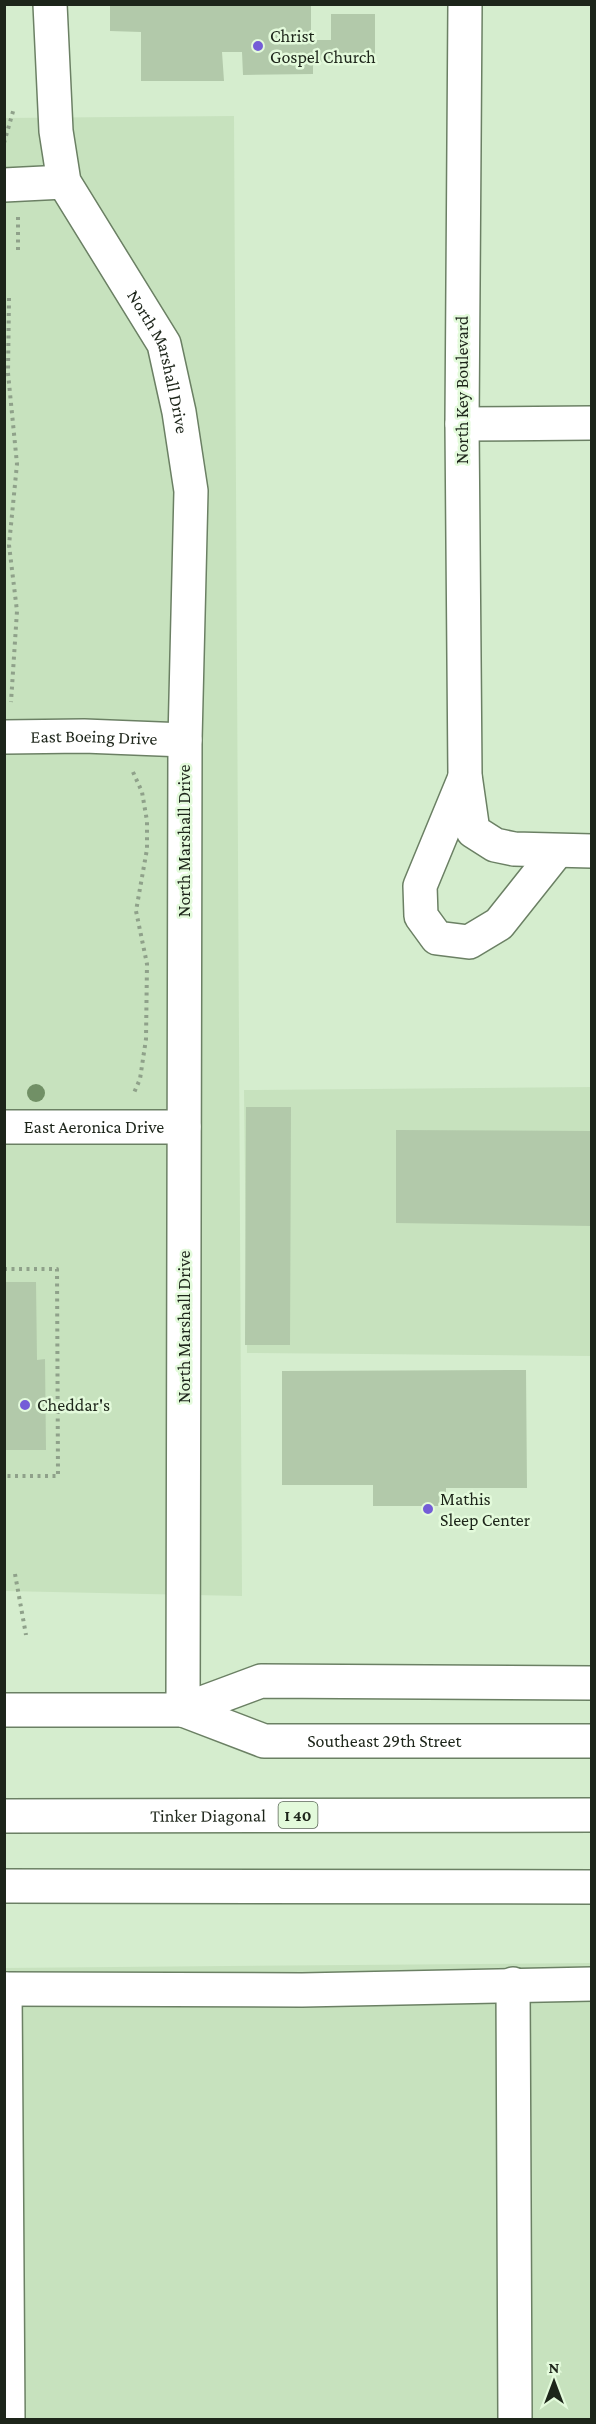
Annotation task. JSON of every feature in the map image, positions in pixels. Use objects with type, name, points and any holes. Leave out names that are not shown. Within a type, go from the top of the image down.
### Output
[{"type":"main road","name":"North Marshall Drive","points":[[50,4],[56,131],[64,182],[164,344],[179,412],[191,491],[184,740],[183,1710]]},
{"type":"main road","name":"North Key Boulevard","points":[[465,4],[462,424],[465,775],[473,831],[495,845],[514,849],[557,851]]},
{"type":"main road","points":[[10,198],[64,182]]},
{"type":"main road","points":[[462,424],[591,423]]},
{"type":"main road","name":"East Boeing Drive","points":[[8,721],[84,736],[184,740]]},
{"type":"main road","name":"North Key Boulevard","points":[[465,775],[420,886],[421,916],[437,939],[470,942],[499,924],[557,851]]},
{"type":"main road","points":[[557,851],[591,851]]},
{"type":"main road","name":"East Aeronica Drive","points":[[4,1127],[184,1127]]},
{"type":"main road","name":"Southeast 29th Street","points":[[4,1710],[183,1710],[261,1681],[591,1683]]},
{"type":"main road","name":"Southeast 29th Street","points":[[183,1710],[264,1741],[591,1741]]},
{"type":"main road","name":"Tinker Diagonal","points":[[4,1816],[591,1815]]},
{"type":"main road","points":[[4,1886],[591,1887]]},
{"type":"main road","points":[[513,1984],[515,2420]]},
{"type":"main road","points":[[8,2420],[5,1989],[302,1990],[591,1984]]},
{"type":"path","points":[[4,143],[14,108]]},
{"type":"path","points":[[10,198],[19,221],[18,249]]},
{"type":"path","points":[[8,721],[17,611],[9,544],[17,464],[8,373],[9,298]]},
{"type":"path","points":[[130,1101],[140,1079],[146,1039],[147,964],[136,911],[147,849],[147,822],[141,792],[131,768]]},
{"type":"path","points":[[4,1269],[57,1269],[58,1476],[4,1476]]},
{"type":"path","points":[[13,1476],[13,1484]]},
{"type":"path","points":[[15,1574],[26,1635]]},
{"type":"shaded area","points":[[234,116],[242,1596],[5,1591],[5,118]]},
{"type":"shaded area","points":[[591,1087],[591,1356],[247,1353],[244,1090]]},
{"type":"shaded area","points":[[591,1963],[591,2419],[5,2419],[4,1968]]},
{"type":"building","name":"Christ Gospel Church","points":[[110,4],[311,4],[311,40],[331,40],[331,14],[375,14],[375,62],[313,62],[313,74],[243,75],[242,52],[222,52],[224,81],[141,81],[141,32],[110,31]]},
{"type":"building","points":[[246,1107],[291,1107],[290,1345],[245,1345]]},
{"type":"building","points":[[396,1130],[592,1131],[592,1226],[396,1223]]},
{"type":"building","name":"Cheddar's","points":[[4,1282],[36,1282],[37,1360],[45,1359],[46,1450],[4,1450]]},
{"type":"building","points":[[526,1370],[527,1488],[446,1488],[446,1506],[373,1506],[373,1485],[282,1485],[282,1371]]},
{"type":"place","name":"Christ Gospel Church","points":[[258,46]]},
{"type":"place","name":"Cheddar's","points":[[25,1405]]},
{"type":"place","name":"Mathis Sleep Center","points":[[428,1509]]}]
